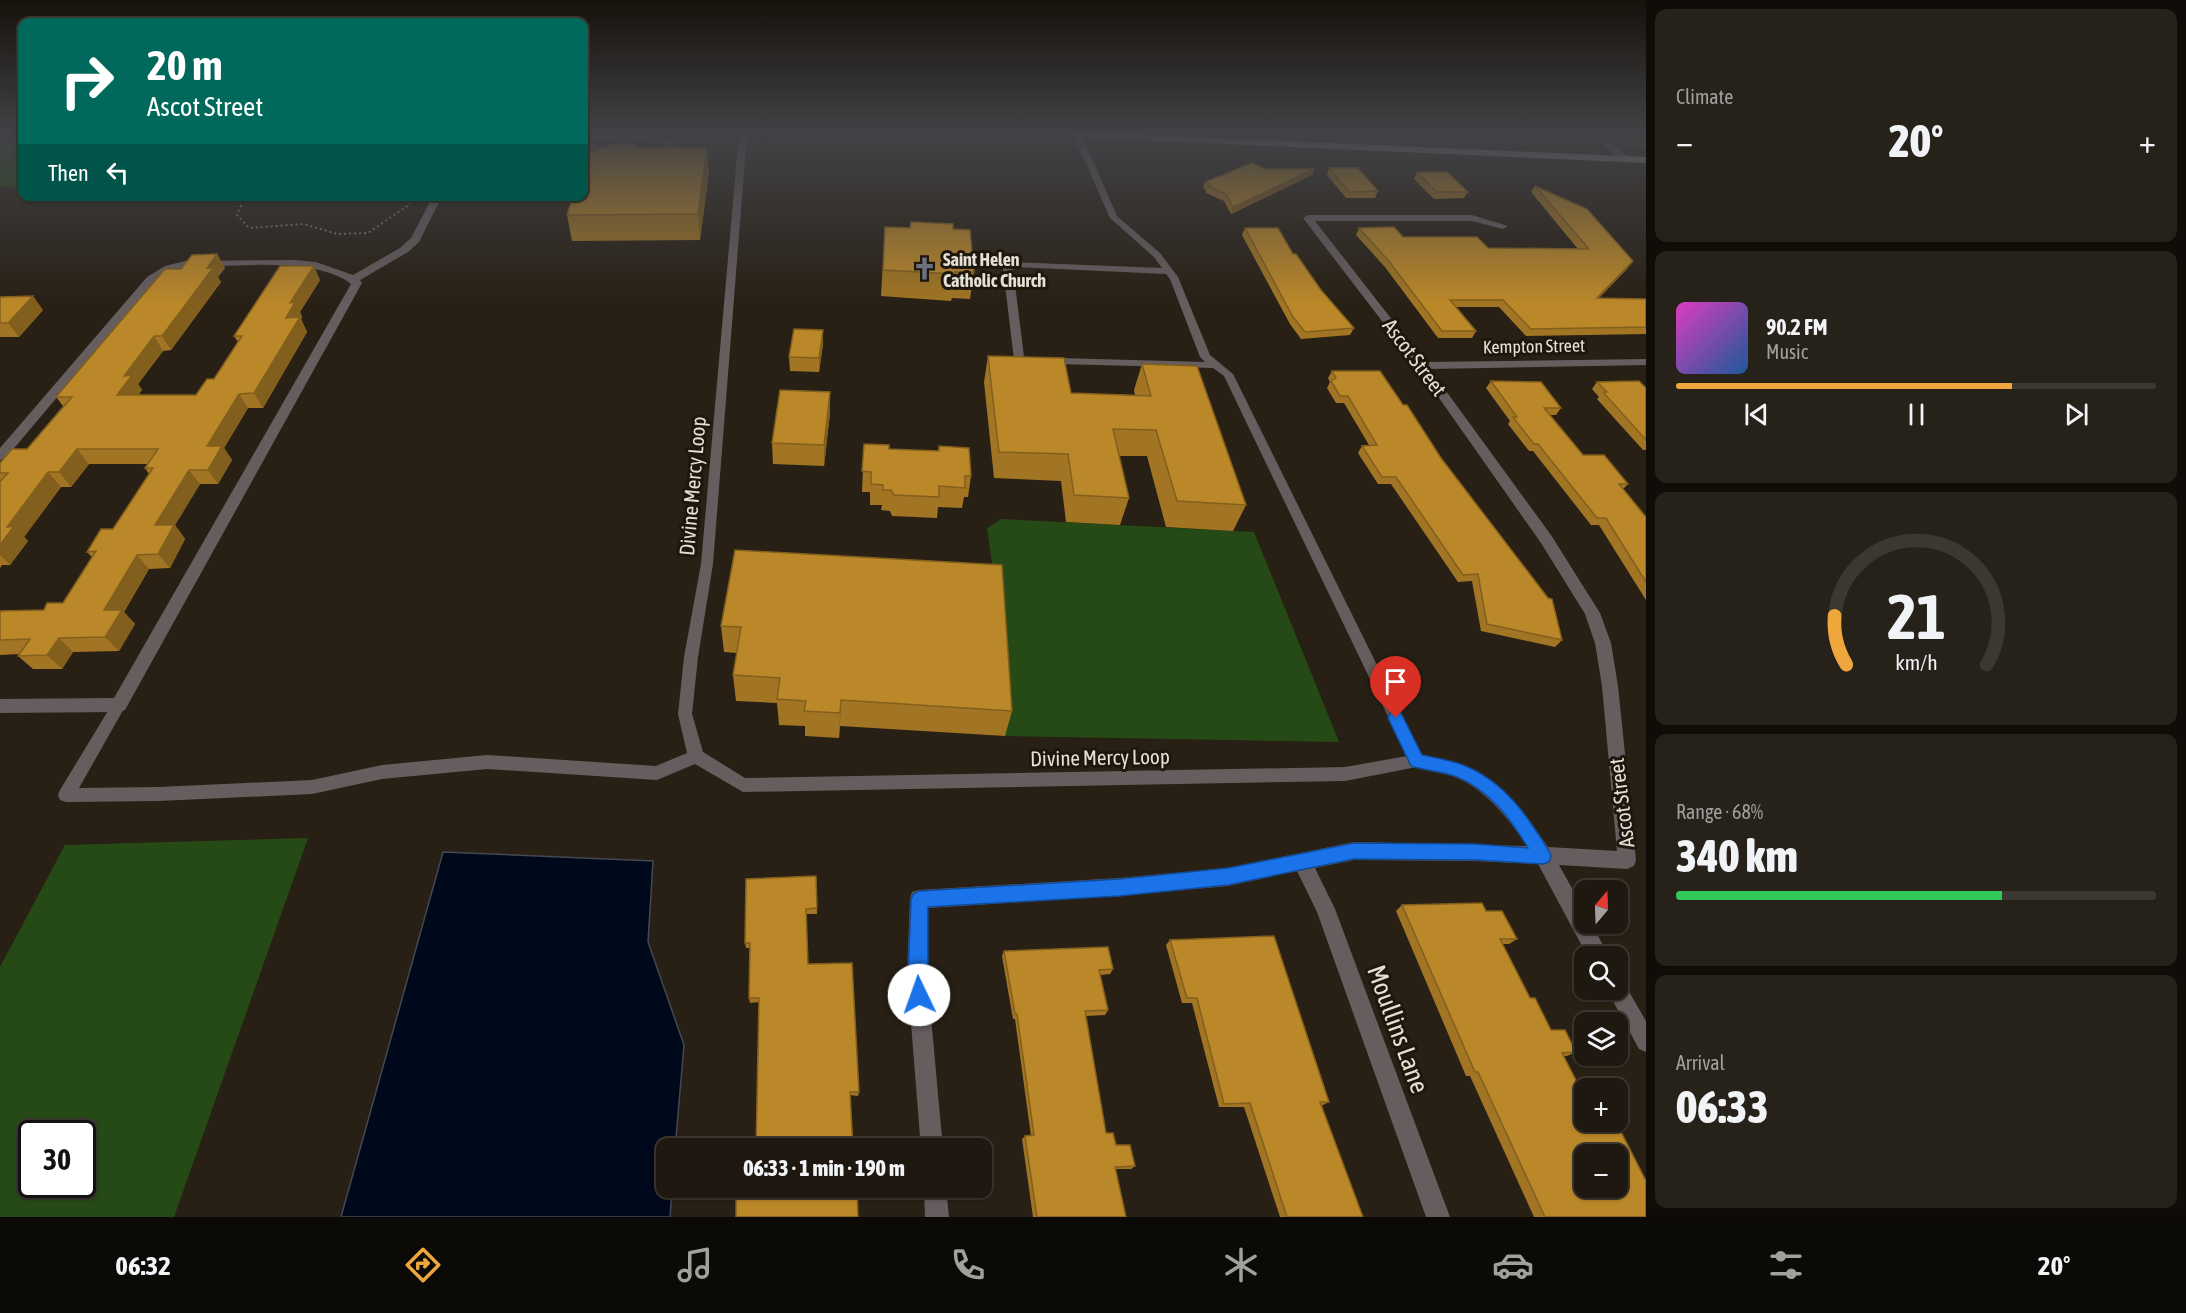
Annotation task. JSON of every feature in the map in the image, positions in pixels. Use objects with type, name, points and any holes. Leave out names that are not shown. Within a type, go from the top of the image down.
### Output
[{"type":"street","points":[[353,280],[404,250],[415,240],[435,201]]},
{"type":"street","name":"Ascot Street","points":[[931,1138],[917,973],[919,900],[1119,887],[1228,877],[1354,851],[1475,852],[1627,860],[1610,686],[1603,643],[1592,613],[1570,574],[1422,366],[1308,218],[1472,218],[1503,226]]},
{"type":"street","points":[[0,456],[151,279],[170,268],[185,264],[312,264],[357,283],[118,705],[0,706]]},
{"type":"street","name":"Kempton Street","points":[[1422,366],[1646,362]]},
{"type":"street","points":[[1417,761],[1460,771],[1491,789],[1518,816],[1593,946]]},
{"type":"street","name":"Moullins Lane","points":[[1302,861],[1325,909],[1438,1217]]},
{"type":"street","points":[[1623,1000],[1646,1042]]},
{"type":"street","points":[[936,1198],[937,1217]]},
{"type":"lane","name":"Divine Mercy Loop","points":[[738,191],[707,564],[691,657],[685,714],[696,756],[743,784],[1345,774],[1417,761]]},
{"type":"lane","points":[[1100,191],[1114,218],[1157,255],[1175,279],[1205,357],[1228,374],[1417,761]]},
{"type":"lane","points":[[1169,271],[1012,264],[1008,268],[1019,360],[1214,365]]},
{"type":"lane","points":[[118,705],[66,795],[159,794],[312,787],[382,771],[487,762],[657,773],[696,756]]},
{"type":"path","points":[[242,201],[237,215],[249,228],[304,224],[337,234],[368,233],[379,228],[410,204],[410,201]]},
{"type":"green space","points":[[1001,519],[1254,532],[1339,742],[1005,736],[996,592],[987,528]]},
{"type":"green space","points":[[308,838],[174,1217],[0,1217],[0,967],[65,845]]},
{"type":"water","points":[[443,852],[653,861],[648,942],[684,1045],[676,1138],[656,1138],[656,1198],[671,1198],[670,1217],[341,1217]]},
{"type":"building","points":[[588,191],[701,191],[698,214],[567,215],[571,201],[588,201]]},
{"type":"building","points":[[1219,191],[1268,191],[1233,207],[1226,194]]},
{"type":"building","points":[[1436,191],[1468,192],[1437,192]]},
{"type":"building","points":[[1539,191],[1546,191],[1587,209],[1633,261],[1597,298],[1646,299],[1646,327],[1531,329],[1503,300],[1450,300],[1476,331],[1442,331],[1388,260],[1359,228],[1394,227],[1403,237],[1477,237],[1488,248],[1589,249]]},
{"type":"building","points":[[911,222],[953,224],[953,229],[970,230],[974,272],[955,272],[955,274],[883,270],[885,227],[910,228]]},
{"type":"building","points":[[1245,228],[1278,228],[1293,254],[1296,254],[1321,290],[1354,328],[1305,332],[1293,317]]},
{"type":"building","points":[[217,254],[207,268],[213,268],[162,336],[154,336],[124,376],[132,375],[117,395],[196,395],[207,379],[214,379],[242,336],[234,336],[280,266],[314,266],[290,303],[295,302],[286,318],[300,317],[254,393],[239,394],[207,446],[222,446],[208,470],[189,470],[155,525],[174,525],[158,554],[137,555],[104,610],[122,610],[105,637],[59,638],[47,655],[18,656],[30,639],[0,640],[0,611],[44,610],[47,603],[63,603],[96,551],[87,552],[101,529],[113,529],[153,468],[145,468],[158,449],[77,449],[59,472],[48,472],[7,527],[14,526],[0,545],[0,482],[8,473],[0,473],[0,463],[12,449],[27,449],[72,397],[56,397],[165,269],[181,269],[192,255]]},
{"type":"building","points":[[33,296],[8,323],[0,323],[0,297]]},
{"type":"building","points":[[794,329],[823,330],[819,358],[789,357]]},
{"type":"building","points":[[988,356],[1064,358],[1071,393],[1151,396],[1142,364],[1197,366],[1246,505],[1177,501],[1156,430],[1113,429],[1129,498],[1074,495],[1068,454],[999,452]]},
{"type":"building","points":[[1332,371],[1380,371],[1403,405],[1407,405],[1441,458],[1548,598],[1552,599],[1562,640],[1487,624],[1478,574],[1463,575],[1396,477],[1382,477],[1362,446],[1377,445],[1348,396],[1340,396],[1331,381],[1336,378]]},
{"type":"building","points":[[1491,381],[1541,382],[1561,408],[1544,408],[1583,455],[1604,455],[1628,484],[1619,484],[1646,517],[1646,582],[1606,518],[1597,518],[1538,444],[1534,444],[1513,417],[1517,417]]},
{"type":"building","points":[[1639,381],[1646,388],[1646,440],[1603,392],[1607,392],[1597,382]]},
{"type":"building","points":[[780,390],[830,392],[824,445],[772,443]]},
{"type":"building","points":[[864,444],[889,445],[889,449],[939,451],[939,446],[969,448],[971,476],[965,476],[965,488],[939,486],[939,497],[894,495],[891,490],[883,490],[883,485],[871,484],[871,472],[862,471]]},
{"type":"building","points":[[735,550],[1002,565],[1012,711],[841,700],[840,713],[804,711],[806,701],[777,699],[780,678],[733,675],[741,627],[721,626]]},
{"type":"building","points":[[816,876],[817,908],[806,909],[808,964],[852,963],[859,1092],[850,1092],[852,1138],[756,1138],[759,998],[749,998],[750,943],[745,943],[746,879]]},
{"type":"building","points":[[1482,903],[1486,911],[1502,911],[1517,939],[1500,939],[1530,998],[1535,998],[1551,1030],[1565,1030],[1574,1048],[1574,1052],[1562,1053],[1575,1078],[1574,1132],[1621,1132],[1627,1144],[1574,1144],[1574,1198],[1628,1198],[1628,1146],[1646,1181],[1646,1217],[1545,1217],[1478,1072],[1475,1072],[1402,905]]},
{"type":"building","points":[[1274,936],[1329,1102],[1320,1102],[1363,1217],[1287,1217],[1250,1103],[1224,1104],[1197,998],[1187,998],[1170,940]]},
{"type":"building","points":[[1108,947],[1113,969],[1099,970],[1108,1010],[1085,1011],[1106,1133],[1113,1133],[1116,1145],[1130,1145],[1135,1166],[1115,1167],[1126,1217],[1037,1217],[1025,1136],[1034,1135],[1017,1014],[1015,1014],[1004,951]]},
{"type":"building","points":[[736,1198],[857,1198],[858,1217],[736,1217]]},
{"type":"place","name":"Saint Helen Catholic Church","points":[[925,269]]},
{"type":"route","points":[[919,995],[917,973],[919,900],[1119,887],[1228,877],[1354,851],[1475,852],[1543,856],[1518,816],[1491,789],[1460,771],[1417,761],[1396,718]]}]
